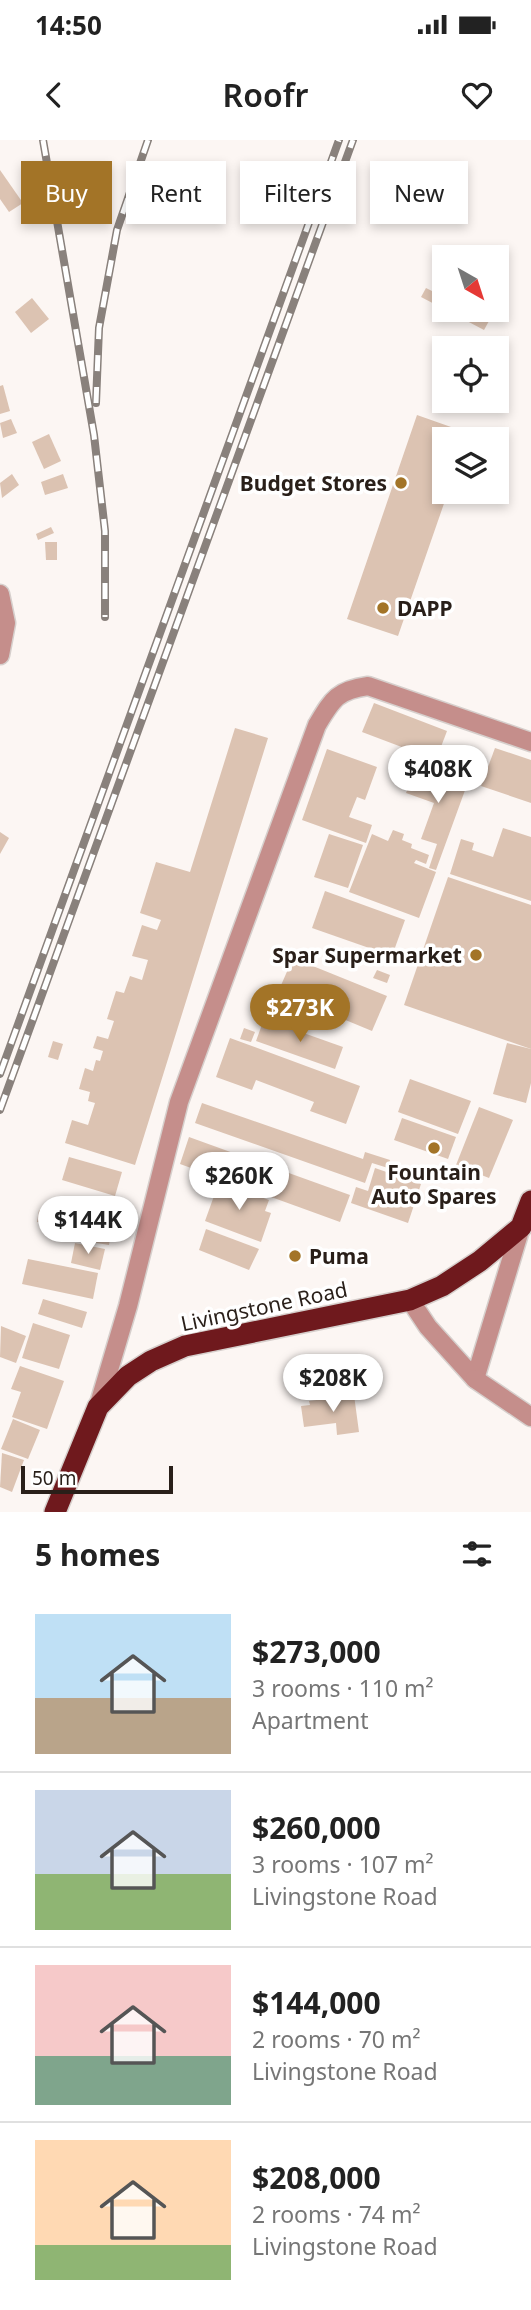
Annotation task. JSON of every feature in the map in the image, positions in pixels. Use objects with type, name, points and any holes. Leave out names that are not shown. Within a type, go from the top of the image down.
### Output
[{"type":"highway","points":[[521,1227],[531,1201]]},
{"type":"highway","name":"Livingstone Road","points":[[55,1512],[98,1407],[128,1376],[185,1346],[410,1300],[442,1286],[521,1227]]},
{"type":"street","points":[[0,594],[6,622],[0,655]]},
{"type":"street","points":[[98,1407],[128,1306],[179,1102],[317,725],[331,701],[347,689],[368,686],[531,743]]},
{"type":"street","points":[[475,1379],[521,1227]]},
{"type":"street","points":[[410,1300],[428,1327],[475,1379],[531,1417]]},
{"type":"building","points":[[0,170],[21,200],[21,204],[9,212],[0,199]]},
{"type":"building","points":[[426,288],[432,291],[432,303],[421,297]]},
{"type":"building","points":[[32,298],[49,319],[31,333],[15,312]]},
{"type":"building","points":[[469,322],[488,322],[484,330]]},
{"type":"building","points":[[3,385],[10,411],[0,414],[0,386]]},
{"type":"building","points":[[417,415],[451,427],[432,427],[432,504],[444,504],[398,636],[347,619]]},
{"type":"building","points":[[11,419],[17,433],[3,438],[0,423]]},
{"type":"building","points":[[49,434],[61,461],[44,469],[32,442]]},
{"type":"building","points":[[12,474],[19,485],[2,498],[0,483]]},
{"type":"building","points":[[63,474],[68,488],[45,495],[41,482]]},
{"type":"building","points":[[51,527],[54,533],[38,540],[36,534]]},
{"type":"building","points":[[45,542],[57,542],[57,560],[46,560]]},
{"type":"building","points":[[374,703],[447,731],[436,760],[362,732]]},
{"type":"building","points":[[235,728],[268,738],[135,1165],[65,1143],[72,1120],[88,1125],[95,1103],[88,1101],[90,1092],[79,1089],[85,1068],[93,1071],[96,1060],[100,1061],[103,1051],[93,1048],[97,1036],[108,1039],[114,1021],[107,1019],[116,991],[124,993],[130,976],[142,980],[148,960],[132,956],[142,925],[157,930],[161,920],[140,913],[156,862],[190,872]]},
{"type":"building","points":[[495,748],[531,760],[531,803],[481,786]]},
{"type":"building","points":[[327,749],[377,767],[365,800],[357,797],[349,817],[372,825],[366,843],[302,820]]},
{"type":"building","points":[[417,764],[468,782],[436,870],[429,868],[437,844],[421,839],[434,803],[406,793]]},
{"type":"building","points":[[503,828],[531,837],[531,901],[450,874],[461,839],[474,843],[472,850],[493,857]]},
{"type":"building","points":[[393,830],[404,834],[402,840],[412,844],[411,848],[429,855],[426,864],[416,860],[414,863],[436,872],[419,918],[349,892],[372,834],[388,841]]},
{"type":"building","points":[[0,832],[9,838],[0,854]]},
{"type":"building","points":[[329,834],[363,845],[348,888],[314,877]]},
{"type":"building","name":"Spar Supermarket","points":[[448,877],[531,905],[531,1049],[404,1005]]},
{"type":"building","points":[[325,891],[405,920],[392,956],[312,928]]},
{"type":"building","points":[[293,958],[387,996],[372,1031],[278,992]]},
{"type":"building","points":[[377,970],[390,975],[387,983],[373,978]]},
{"type":"building","points":[[264,1019],[343,1047],[335,1069],[256,1041]]},
{"type":"building","points":[[244,1028],[255,1032],[251,1042],[240,1039]]},
{"type":"building","points":[[230,1038],[360,1086],[346,1124],[310,1111],[314,1102],[256,1080],[252,1090],[216,1077]]},
{"type":"building","points":[[53,1041],[63,1044],[58,1060],[48,1057]]},
{"type":"building","points":[[507,1043],[531,1049],[531,1083],[526,1103],[493,1094]]},
{"type":"building","points":[[410,1079],[471,1101],[458,1134],[398,1112]]},
{"type":"building","points":[[202,1103],[363,1159],[365,1152],[390,1160],[388,1168],[372,1163],[365,1183],[195,1123]]},
{"type":"building","points":[[479,1107],[513,1120],[489,1178],[456,1165]]},
{"type":"building","points":[[402,1118],[456,1137],[448,1159],[394,1140]]},
{"type":"building","points":[[189,1137],[350,1195],[340,1222],[180,1164]]},
{"type":"building","points":[[69,1157],[122,1172],[115,1196],[62,1180]]},
{"type":"building","points":[[375,1168],[421,1184],[408,1223],[351,1203],[356,1187],[368,1191]]},
{"type":"building","points":[[219,1182],[269,1200],[265,1211],[271,1213],[261,1242],[205,1221]]},
{"type":"building","points":[[39,1210],[55,1212],[53,1224],[37,1222]]},
{"type":"building","points":[[63,1213],[113,1222],[109,1245],[59,1237]]},
{"type":"building","points":[[206,1229],[259,1249],[249,1270],[199,1250]]},
{"type":"building","points":[[75,1243],[105,1249],[100,1270],[71,1263]]},
{"type":"building","points":[[28,1259],[98,1273],[93,1299],[22,1284]]},
{"type":"building","points":[[43,1299],[87,1312],[82,1328],[38,1314]]},
{"type":"building","points":[[33,1323],[70,1335],[59,1369],[22,1358]]},
{"type":"building","points":[[1,1326],[26,1336],[16,1363],[0,1357]]},
{"type":"building","points":[[20,1366],[64,1381],[47,1429],[12,1417],[21,1392],[11,1389]]},
{"type":"building","points":[[354,1395],[359,1432],[337,1435],[336,1423],[304,1427],[301,1406],[310,1405],[309,1401]]},
{"type":"building","points":[[13,1419],[40,1430],[28,1459],[1,1449]]},
{"type":"building","points":[[2,1453],[24,1460],[12,1492],[0,1487]]},
{"type":"railway","points":[[43,140],[94,435],[105,531],[105,617]]},
{"type":"railway","points":[[96,403],[99,328],[117,230],[148,140]]},
{"type":"railway","points":[[0,1074],[339,140]]},
{"type":"railway","points":[[0,1110],[353,140]]},
{"type":"place","name":"Budget Stores","points":[[401,483]]},
{"type":"place","name":"DAPP","points":[[383,608]]},
{"type":"place","name":"Spar Supermarket","points":[[476,955]]},
{"type":"place","name":"Fountain Auto Spares","points":[[434,1148]]},
{"type":"place","name":"Puma","points":[[295,1256]]}]
